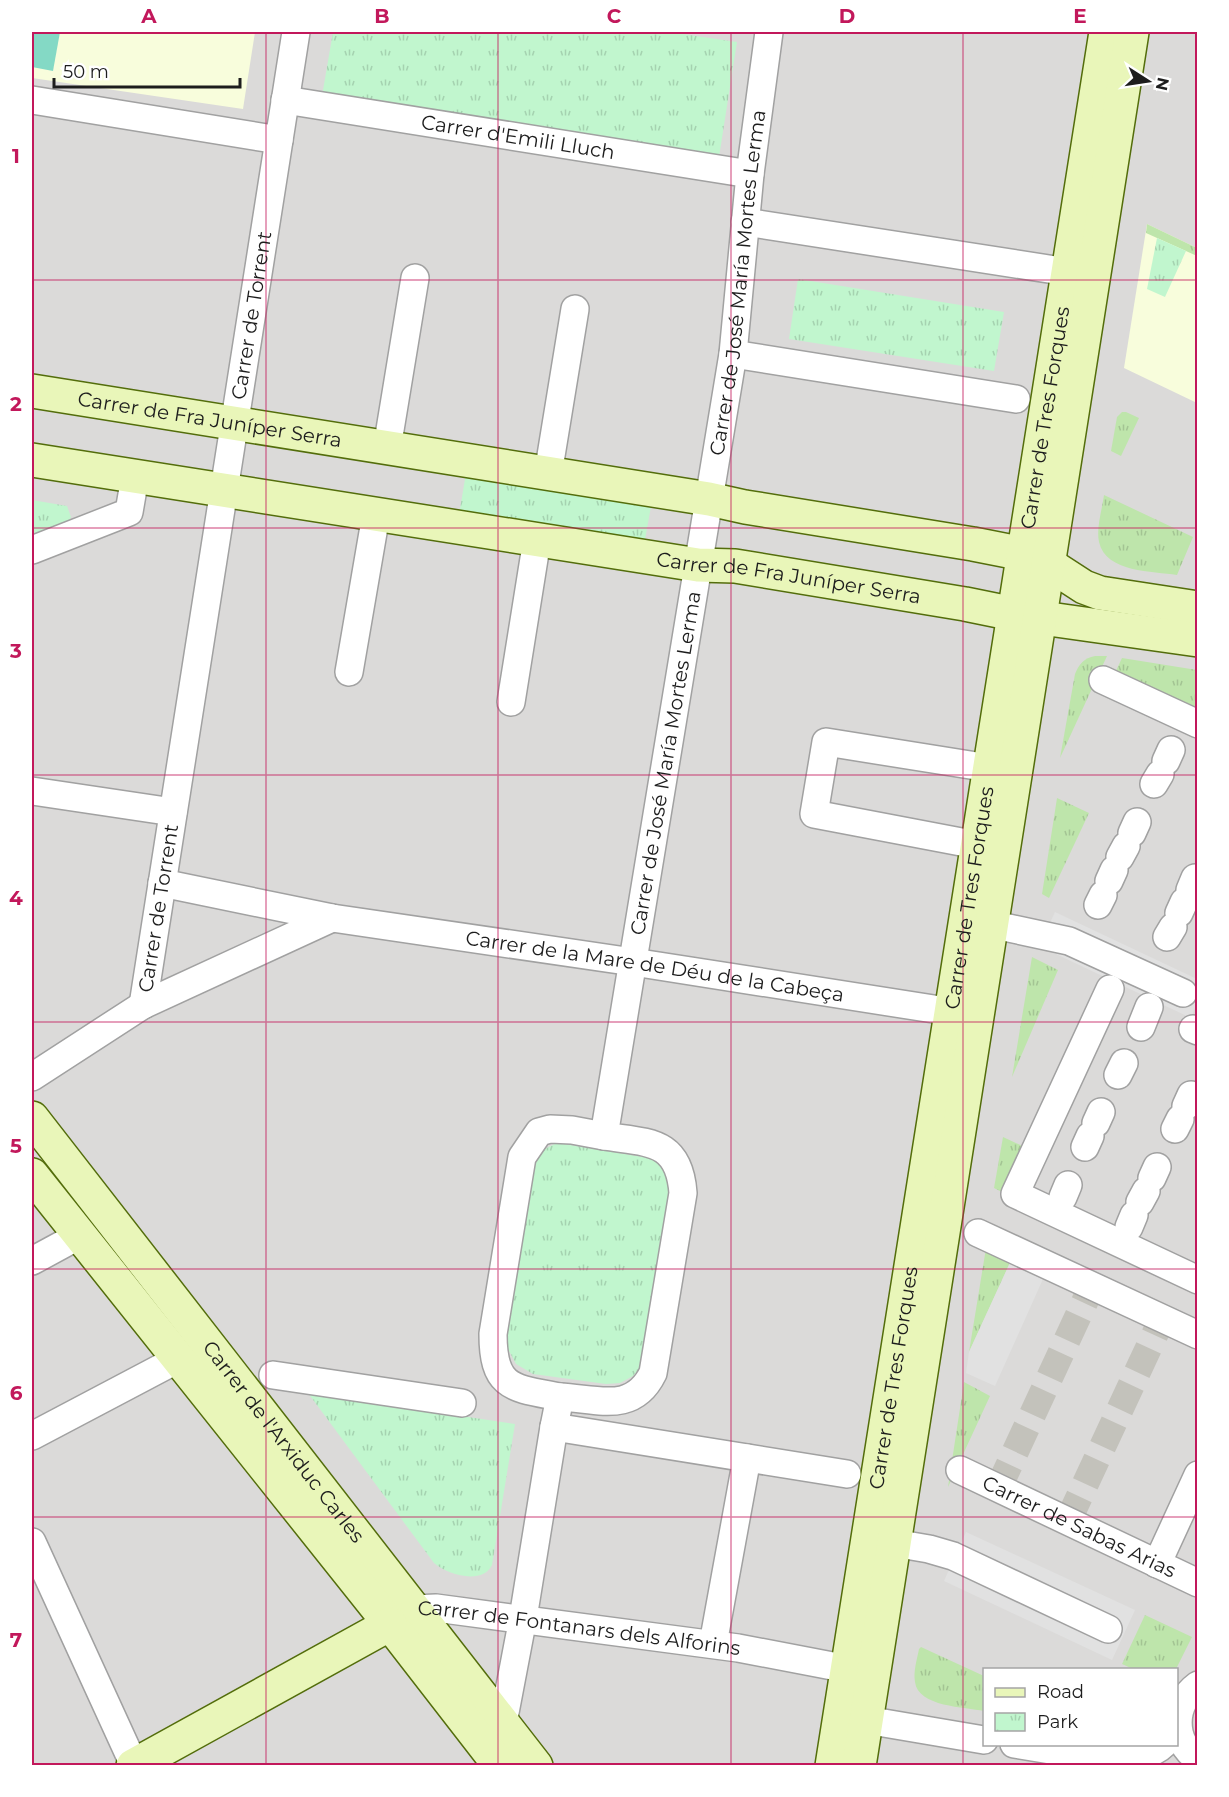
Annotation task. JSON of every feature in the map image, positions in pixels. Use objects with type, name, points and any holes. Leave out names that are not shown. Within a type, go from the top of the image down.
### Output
[{"type":"main road","name":"Carrer de Tres Forques","points":[[1036,558],[1068,272],[1106,32]]},
{"type":"main road","name":"Carrer de Tres Forques","points":[[832,1766],[964,1014],[990,924],[1036,558],[1132,32]]},
{"type":"main road","name":"Carrer de Fra Juníper Serra","points":[[32,391],[709,499],[1036,558]]},
{"type":"main road","name":"Carrer de Fra Juníper Serra","points":[[32,460],[698,565],[735,566],[1027,616],[1197,640]]},
{"type":"main road","points":[[1036,558],[1084,587],[1100,593],[1197,608]]},
{"type":"main road","name":"Carrer de Tres Forques","points":[[859,1766],[894,1543],[964,1014],[976,845],[989,768],[1027,616]]},
{"type":"main road","name":"Carrer de l'Arxiduc Carles","points":[[32,1118],[402,1616],[500,1766]]},
{"type":"main road","name":"Carrer de l'Arxiduc Carles","points":[[32,1175],[178,1359],[402,1616],[503,1724],[536,1766]]},
{"type":"main road","name":"Carrer de Fontanars dels Alforins","points":[[133,1765],[402,1616]]},
{"type":"street","name":"Carrer de Torrent","points":[[143,1005],[296,32]]},
{"type":"street","name":"Carrer de José María Mortes Lerma","points":[[604,1137],[733,354],[750,174],[769,32]]},
{"type":"street","points":[[32,99],[279,140]]},
{"type":"street","name":"Carrer d'Emili Lluch","points":[[285,100],[750,174]]},
{"type":"street","points":[[745,222],[1068,272]]},
{"type":"street","points":[[387,448],[415,278]]},
{"type":"street","points":[[548,474],[575,309]]},
{"type":"street","points":[[733,354],[1016,399]]},
{"type":"street","points":[[32,550],[129,512],[135,477]]},
{"type":"street","points":[[350,672],[376,515]]},
{"type":"street","points":[[511,702],[537,540]]},
{"type":"street","points":[[1103,680],[1138,821]]},
{"type":"street","points":[[976,845],[814,814],[826,742],[989,768]]},
{"type":"street","name":"Carrer de Torrent","points":[[32,791],[173,812]]},
{"type":"street","name":"Carrer de la Mare de Déu de la Cabeça","points":[[162,883],[332,918],[964,1014]]},
{"type":"street","points":[[32,1077],[143,1005],[332,918]]},
{"type":"street","points":[[990,924],[1070,942],[1183,993]]},
{"type":"street","points":[[1110,989],[1015,1194],[1099,1117],[1160,1161],[1193,1276]]},
{"type":"street","points":[[550,1129],[657,1146],[670,1153],[675,1159],[684,1193],[653,1373],[647,1386],[624,1401],[560,1397],[508,1384],[501,1376],[493,1354],[493,1334],[522,1157],[539,1132],[550,1129]]},
{"type":"street","points":[[978,1233],[1197,1335]]},
{"type":"street","points":[[32,1261],[80,1235]]},
{"type":"street","points":[[32,1436],[178,1359]]},
{"type":"street","points":[[273,1375],[462,1403]]},
{"type":"street","points":[[503,1724],[560,1397]]},
{"type":"street","points":[[554,1427],[847,1474]]},
{"type":"street","points":[[713,1644],[747,1458]]},
{"type":"street","name":"Carrer de Sabas Arias","points":[[960,1470],[1197,1583]]},
{"type":"street","points":[[1157,1564],[1197,1475]]},
{"type":"street","points":[[32,1542],[55,1623],[133,1765]]},
{"type":"street","points":[[894,1543],[953,1556],[1108,1629]]},
{"type":"street","name":"Carrer de Fontanars dels Alforins","points":[[402,1616],[436,1608],[523,1618],[713,1644],[848,1669]]},
{"type":"street","points":[[1178,1712],[1183,1700],[1197,1685]]},
{"type":"street","points":[[866,1720],[983,1740]]},
{"type":"street","points":[[1178,1729],[1186,1749],[1197,1759]]},
{"type":"street","points":[[1025,1746],[1111,1762],[1147,1754],[1161,1746]]},
{"type":"shaded area","points":[[32,32],[1197,32],[1197,1765],[32,1766]]},
{"type":"shaded area","points":[[32,32],[255,32],[243,109],[32,78]]},
{"type":"shaded area","points":[[1147,224],[1197,248],[1197,403],[1124,368]]},
{"type":"shaded area","points":[[1055,912],[1197,979],[1197,1003],[1191,1018],[1039,946]]},
{"type":"shaded area","points":[[1014,1254],[1047,1270],[995,1386],[966,1373],[969,1352]]},
{"type":"shaded area","points":[[966,1532],[1135,1610],[1112,1660],[944,1581]]},
{"type":"green space","points":[[32,32],[60,32],[53,71],[32,67]]},
{"type":"green space","points":[[333,32],[669,32],[737,42],[719,157],[322,96]]},
{"type":"green space","points":[[1147,224],[1197,248],[1197,256],[1146,233]]},
{"type":"green space","points":[[1157,238],[1186,251],[1165,297],[1147,289]]},
{"type":"green space","points":[[798,279],[1004,312],[994,371],[789,339]]},
{"type":"green space","points":[[1122,412],[1139,418],[1121,456],[1111,451],[1117,417]]},
{"type":"green space","points":[[468,461],[654,490],[642,556],[457,527]]},
{"type":"green space","points":[[1104,495],[1193,537],[1177,575],[1132,569],[1111,560],[1103,552],[1098,531]]},
{"type":"green space","points":[[32,500],[67,506],[71,517],[68,523],[32,537]]},
{"type":"green space","points":[[1095,656],[1107,656],[1060,758],[1075,674],[1082,662]]},
{"type":"green space","points":[[1122,658],[1197,670],[1197,717],[1114,675]]},
{"type":"green space","points":[[1057,798],[1089,813],[1049,898],[1042,894]]},
{"type":"green space","points":[[1032,957],[1058,970],[1012,1077]]},
{"type":"green space","points":[[1003,1137],[1029,1149],[1008,1195],[994,1188]]},
{"type":"green space","points":[[558,1143],[655,1159],[662,1163],[670,1186],[642,1365],[633,1376],[620,1383],[606,1384],[533,1374],[516,1364],[507,1347],[508,1328],[535,1163],[544,1150]]},
{"type":"green space","points":[[987,1242],[1014,1254],[969,1352]]},
{"type":"green space","points":[[964,1382],[990,1396],[948,1487]]},
{"type":"green space","points":[[308,1393],[515,1424],[492,1565],[487,1571],[481,1575],[464,1576],[447,1571],[434,1563]]},
{"type":"green space","points":[[1145,1615],[1192,1637],[1176,1668],[1131,1668],[1122,1664]]},
{"type":"green space","points":[[921,1647],[983,1676],[983,1711],[955,1707],[924,1697],[918,1690],[914,1674]]},
{"type":"tunnel","points":[[998,1489],[1092,1286]]},
{"type":"tunnel","points":[[1068,1521],[1162,1319]]}]
